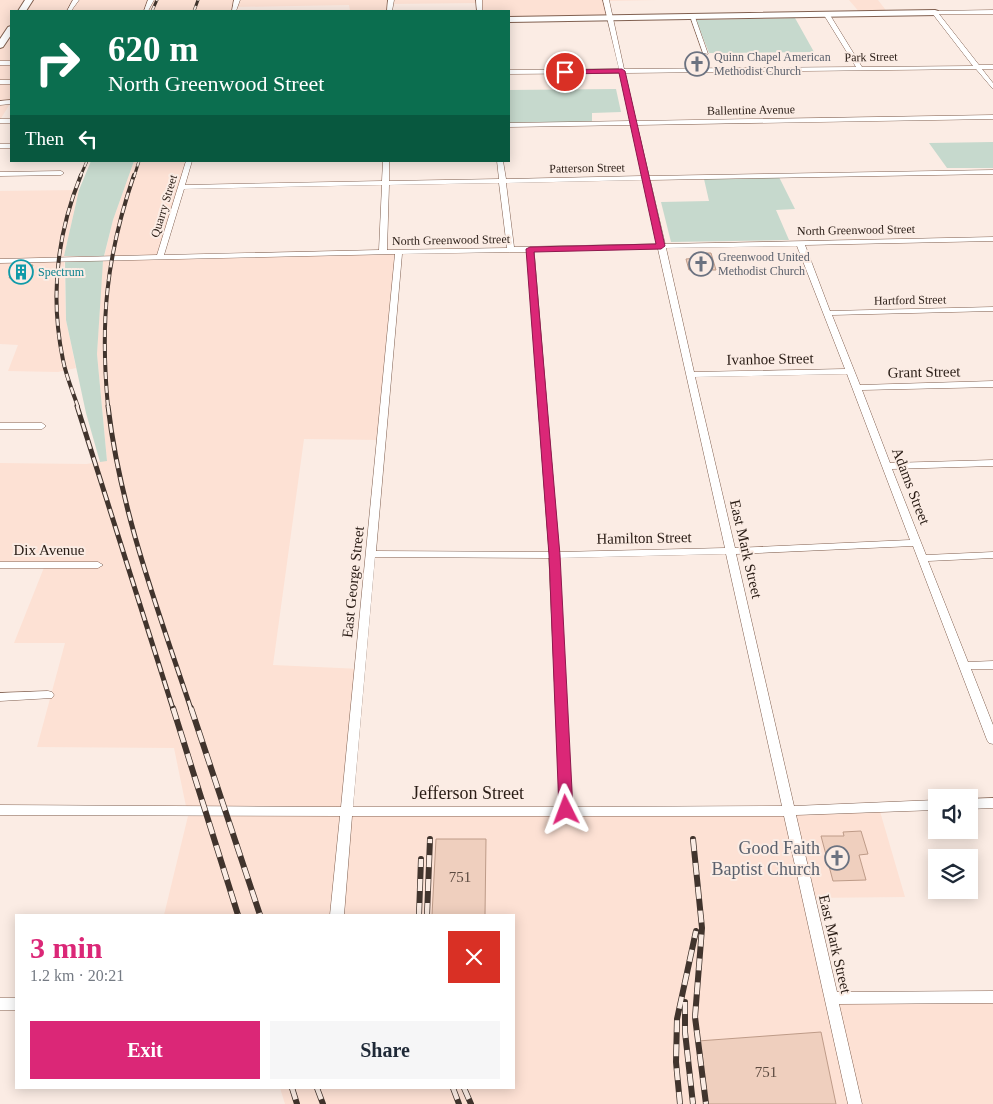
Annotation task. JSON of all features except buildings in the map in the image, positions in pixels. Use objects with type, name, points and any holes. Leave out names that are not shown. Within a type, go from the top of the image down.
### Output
[{"type":"main road","points":[[510,20],[827,15],[932,9]]},
{"type":"main road","points":[[0,45],[10,30]]},
{"type":"street","name":"East Mark Street","points":[[606,0],[855,1104]]},
{"type":"street","points":[[932,9],[993,12]]},
{"type":"street","points":[[932,9],[993,87]]},
{"type":"street","points":[[827,15],[860,68]]},
{"type":"street","points":[[692,16],[706,53]]},
{"type":"street","name":"Park Street","points":[[510,72],[993,67]]},
{"type":"street","name":"Ballentine Avenue","points":[[510,125],[993,117]]},
{"type":"street","name":"Quarry Street","points":[[160,258],[189,162]]},
{"type":"street","points":[[383,252],[386,162]]},
{"type":"street","points":[[500,162],[511,250]]},
{"type":"street","name":"Patterson Street","points":[[181,187],[993,172]]},
{"type":"street","points":[[0,174],[61,173]]},
{"type":"street","name":"North Greenwood Street","points":[[2,261],[993,239]]},
{"type":"street","name":"Adams Street","points":[[800,243],[993,740]]},
{"type":"street","points":[[530,249],[554,555],[566,810]]},
{"type":"street","name":"East George Street","points":[[337,914],[345,812],[400,252]]},
{"type":"street","points":[[0,270],[2,261]]},
{"type":"street","name":"Hartford Street","points":[[827,313],[993,309]]},
{"type":"street","name":"Ivanhoe Street","points":[[692,375],[850,371]]},
{"type":"street","name":"Grant Street","points":[[856,388],[993,384]]},
{"type":"street","points":[[0,426],[42,426]]},
{"type":"street","points":[[887,466],[993,463]]},
{"type":"street","name":"Hamilton Street","points":[[371,554],[554,555],[731,551],[917,543]]},
{"type":"street","points":[[922,558],[993,555]]},
{"type":"street","name":"Dix Avenue","points":[[0,566],[98,565]]},
{"type":"street","points":[[964,666],[993,665]]},
{"type":"street","points":[[0,697],[48,696]]},
{"type":"street","points":[[978,804],[993,803]]},
{"type":"street","name":"Jefferson Street","points":[[0,810],[345,812],[566,810],[789,811],[928,805]]},
{"type":"street","points":[[832,998],[993,997]]},
{"type":"street","points":[[0,1004],[15,1004]]},
{"type":"shaded area","points":[[0,0],[657,0],[607,1],[609,18],[510,20],[510,10],[480,10],[478,3],[390,4],[390,10],[350,10],[349,5],[234,7],[232,10],[10,10],[10,104],[0,120]]},
{"type":"shaded area","points":[[849,0],[878,0],[888,13],[861,14]]},
{"type":"shaded area","points":[[134,162],[186,162],[159,257],[401,252],[383,440],[304,439],[273,665],[361,669],[348,811],[879,808],[905,897],[808,898],[826,995],[990,995],[993,1003],[993,1104],[285,1104],[280,1089],[515,1089],[515,914],[164,914],[188,816],[174,748],[37,747],[65,643],[14,643],[45,565],[0,564],[0,463],[87,464],[107,460],[97,354],[102,266],[113,220]]},
{"type":"shaded area","points":[[79,190],[64,256],[66,320],[76,368],[58,372],[8,371],[18,345],[0,344],[0,191]]},
{"type":"green space","points":[[795,18],[814,52],[709,53],[696,20]]},
{"type":"green space","points":[[616,89],[621,112],[592,113],[592,123],[510,124],[510,90]]},
{"type":"green space","points":[[993,142],[993,168],[947,168],[929,143]]},
{"type":"green space","points":[[91,162],[134,162],[113,220],[104,256],[64,256],[79,190]]},
{"type":"green space","points":[[779,177],[795,209],[776,210],[789,240],[671,242],[661,202],[709,201],[704,179]]},
{"type":"green space","points":[[65,261],[103,261],[97,354],[107,461],[100,462],[86,413],[66,320]]},
{"type":"railway","points":[[152,10],[157,0]]},
{"type":"railway","points":[[194,10],[198,0]]},
{"type":"railway","points":[[80,177],[87,162]]},
{"type":"railway","points":[[134,177],[139,162]]},
{"type":"railway","points":[[78,407],[63,360],[57,313],[57,289],[61,243],[66,220],[81,175]]},
{"type":"railway","points":[[108,407],[105,318],[111,262],[134,175]]},
{"type":"railway","points":[[77,406],[173,709]]},
{"type":"railway","points":[[108,406],[121,483],[131,521],[153,597],[191,709]]},
{"type":"railway","points":[[173,708],[238,914]]},
{"type":"railway","points":[[191,708],[260,914]]},
{"type":"railway","points":[[427,914],[430,839]]},
{"type":"railway","points":[[693,839],[702,928],[695,1017],[706,1104]]},
{"type":"railway","points":[[419,914],[421,859]]},
{"type":"railway","points":[[680,1104],[676,1062],[677,1019],[696,931]]},
{"type":"railway","points":[[685,1002],[685,1032],[693,1104]]},
{"type":"railway","points":[[292,1089],[297,1104]]},
{"type":"railway","points":[[317,1089],[323,1104]]},
{"type":"railway","points":[[453,1089],[459,1104]]},
{"type":"railway","points":[[464,1089],[471,1104]]},
{"type":"place","name":"Quinn Chapel American Methodist Church","points":[[697,64]]},
{"type":"place","name":"Greenwood United Methodist Church","points":[[701,264]]},
{"type":"place","name":"Spectrum","points":[[21,272]]},
{"type":"place","name":"Good Faith Baptist Church","points":[[837,858]]},
{"type":"route","points":[[565,72],[622,71],[661,246],[530,249],[544,404],[554,555],[566,810]]}]
